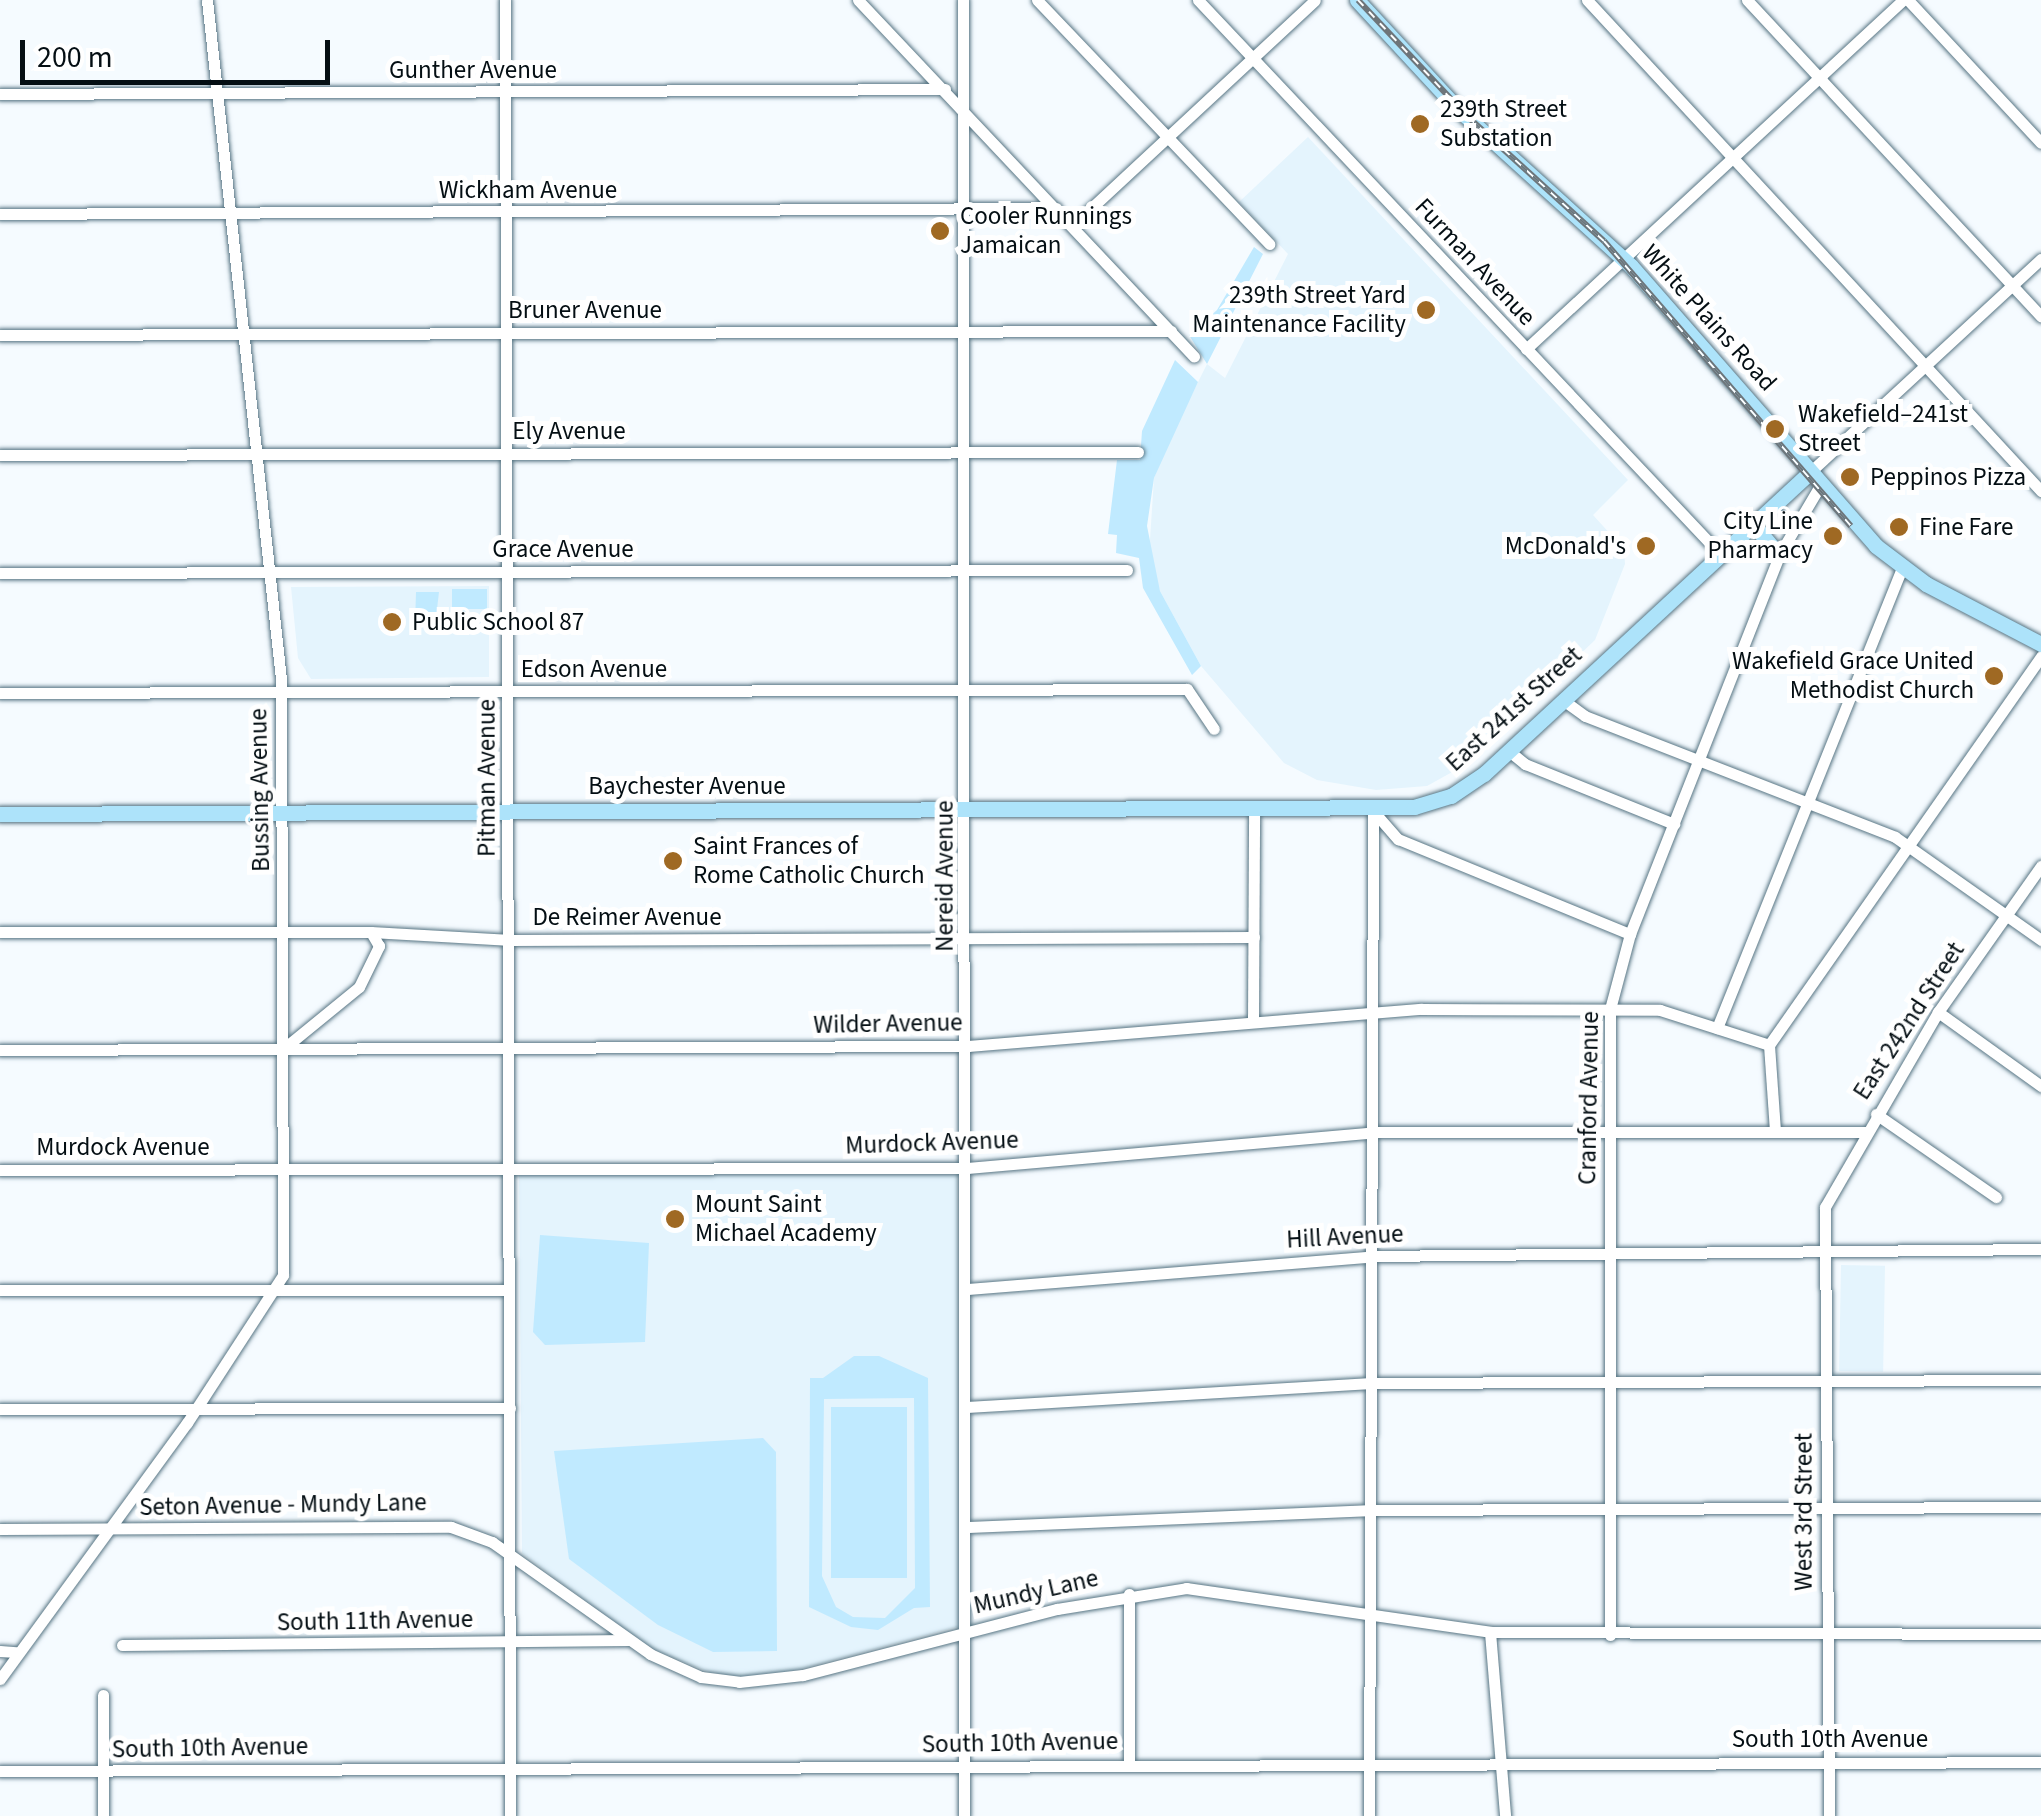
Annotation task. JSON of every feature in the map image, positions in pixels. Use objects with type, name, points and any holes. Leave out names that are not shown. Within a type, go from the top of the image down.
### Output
[{"type":"main road","name":"White Plains Road","points":[[1357,0],[1459,110],[1623,258],[1816,478],[1902,568],[2041,644]]},
{"type":"main road","name":"East 241st Street","points":[[1374,809],[1414,808],[1450,796],[1509,751],[1753,524],[1816,478]]},
{"type":"main road","points":[[1753,524],[1779,554]]},
{"type":"main road","name":"Baychester Avenue","points":[[0,814],[1374,809]]},
{"type":"street","name":"Bussing Avenue","points":[[0,1679],[196,1408],[283,1274],[281,693],[242,334],[235,213],[207,0]]},
{"type":"street","name":"Pitman Avenue","points":[[505,0],[510,1816]]},
{"type":"street","points":[[858,0],[1073,224],[1194,358]]},
{"type":"street","name":"Nereid Avenue","points":[[963,0],[968,811],[964,1816]]},
{"type":"street","points":[[1037,0],[1269,244]]},
{"type":"street","name":"Furman Avenue","points":[[1198,0],[1721,554]]},
{"type":"street","points":[[1073,224],[1315,0]]},
{"type":"street","points":[[1587,0],[2041,490]]},
{"type":"street","points":[[1747,0],[2041,316]]},
{"type":"street","points":[[1526,349],[1906,0],[2041,144]]},
{"type":"street","name":"Gunther Avenue","points":[[0,94],[945,89]]},
{"type":"street","name":"Wickham Avenue","points":[[0,214],[1056,208]]},
{"type":"street","name":"East 241st Street","points":[[1816,478],[1926,365],[2041,258]]},
{"type":"street","name":"Bruner Avenue","points":[[0,334],[1171,331]]},
{"type":"street","name":"Ely Avenue","points":[[0,455],[1138,452]]},
{"type":"street","name":"Cranford Avenue","points":[[1610,1634],[1610,1009],[1630,934],[1779,554],[1816,478]]},
{"type":"street","points":[[1717,1028],[1902,568]]},
{"type":"street","name":"Grace Avenue","points":[[0,574],[1127,570]]},
{"type":"street","points":[[1775,1131],[1769,1046],[2041,656]]},
{"type":"street","name":"Edson Avenue","points":[[0,694],[1187,689],[1214,729]]},
{"type":"street","points":[[1564,700],[1582,714],[1907,844],[2041,940]]},
{"type":"street","points":[[1509,751],[1525,764],[1674,824]]},
{"type":"street","points":[[1374,809],[1398,839],[1630,934]]},
{"type":"street","points":[[1369,1816],[1374,1510],[1374,809]]},
{"type":"street","points":[[1253,1022],[1254,810]]},
{"type":"street","name":"East 242nd Street","points":[[1825,1207],[1938,1012],[2041,866]]},
{"type":"street","name":"De Reimer Avenue","points":[[0,932],[372,932],[509,940],[1254,937]]},
{"type":"street","points":[[282,1049],[359,987],[379,946],[372,932]]},
{"type":"street","name":"Wilder Avenue","points":[[0,1050],[968,1046],[1374,1010],[1610,1009],[1660,1010],[1769,1046]]},
{"type":"street","points":[[1938,1012],[2041,1086]]},
{"type":"street","points":[[1876,1114],[1996,1197]]},
{"type":"street","name":"Murdock Avenue","points":[[0,1170],[967,1168],[1374,1132],[1865,1132]]},
{"type":"street","name":"West 3rd Street","points":[[1825,1207],[1829,1816]]},
{"type":"street","name":"Hill Avenue","points":[[967,1289],[1373,1256],[2041,1249]]},
{"type":"street","points":[[0,1290],[509,1290]]},
{"type":"street","points":[[968,1407],[1374,1383],[2041,1380]]},
{"type":"street","points":[[0,1408],[510,1408]]},
{"type":"street","points":[[968,1526],[1374,1510],[2041,1508]]},
{"type":"street","name":"Seton Avenue - Mundy Lane","points":[[0,1529],[428,1524],[480,1536],[511,1556]]},
{"type":"street","name":"Mundy Lane","points":[[511,1556],[629,1640],[685,1672],[757,1682],[1129,1594],[1208,1590],[1373,1618],[1490,1632],[1610,1634]]},
{"type":"street","points":[[1129,1594],[1129,1764]]},
{"type":"street","points":[[1490,1632],[1506,1816]]},
{"type":"street","points":[[1610,1634],[2041,1634]]},
{"type":"street","name":"South 11th Avenue","points":[[122,1645],[629,1640]]},
{"type":"street","points":[[0,1651],[16,1652]]},
{"type":"street","points":[[103,1695],[103,1816]]},
{"type":"street","name":"South 10th Avenue","points":[[0,1771],[2041,1762]]},
{"type":"shaded area","points":[[1308,137],[1628,480],[1593,515],[1624,549],[1625,564],[1595,640],[1463,766],[1427,786],[1376,790],[1317,780],[1284,763],[1201,666],[1160,591],[1149,555],[1154,478],[1168,442],[1207,364],[1225,378],[1288,254],[1239,202]]},
{"type":"shaded area","points":[[1254,247],[1263,254],[1207,364],[1189,335],[1217,310]]},
{"type":"shaded area","points":[[1175,360],[1198,382],[1154,478],[1147,526],[1160,591],[1201,666],[1192,675],[1143,588],[1139,558],[1116,553],[1117,535],[1108,534],[1117,460],[1140,460],[1142,431]]},
{"type":"shaded area","name":"Public School 87","points":[[489,586],[489,677],[311,679],[298,658],[291,587]]},
{"type":"shaded area","points":[[452,589],[487,589],[487,609],[452,609]]},
{"type":"shaded area","points":[[416,592],[439,592],[435,626],[415,626]]},
{"type":"shaded area","points":[[519,1175],[957,1175],[960,1626],[766,1678],[724,1678],[647,1647],[522,1553]]},
{"type":"shaded area","points":[[540,1235],[649,1243],[645,1342],[545,1345],[533,1332]]},
{"type":"shaded area","points":[[1841,1265],[1885,1266],[1883,1372],[1839,1371]]},
{"type":"shaded area","points":[[854,1356],[879,1356],[928,1378],[930,1607],[914,1608],[878,1630],[851,1627],[809,1607],[810,1378],[823,1378]],"holes":[[[914,1398],[915,1588],[885,1618],[853,1617],[836,1607],[822,1576],[824,1399]]]},
{"type":"shaded area","points":[[831,1407],[907,1407],[907,1578],[831,1578]]},
{"type":"shaded area","points":[[763,1438],[776,1452],[777,1651],[713,1652],[658,1625],[569,1559],[554,1451]]},
{"type":"railway","points":[[1358,0],[1468,117],[1604,241],[1851,526]]},
{"type":"place","name":"239th Street Substation","points":[[1420,124]]},
{"type":"place","name":"Cooler Runnings Jamaican","points":[[940,231]]},
{"type":"place","name":"239th Street Yard Maintenance Facility","points":[[1426,310]]},
{"type":"place","name":"Wakefield–241st Street","points":[[1775,429]]},
{"type":"place","name":"Peppinos Pizza","points":[[1850,477]]},
{"type":"place","name":"Fine Fare","points":[[1899,527]]},
{"type":"place","name":"City Line Pharmacy","points":[[1833,536]]},
{"type":"place","name":"McDonald's","points":[[1646,546]]},
{"type":"place","name":"Public School 87","points":[[392,622]]},
{"type":"place","name":"Wakefield Grace United Methodist Church","points":[[1994,676]]},
{"type":"place","name":"Saint Frances of Rome Catholic Church","points":[[673,861]]},
{"type":"place","name":"Mount Saint Michael Academy","points":[[675,1219]]}]
